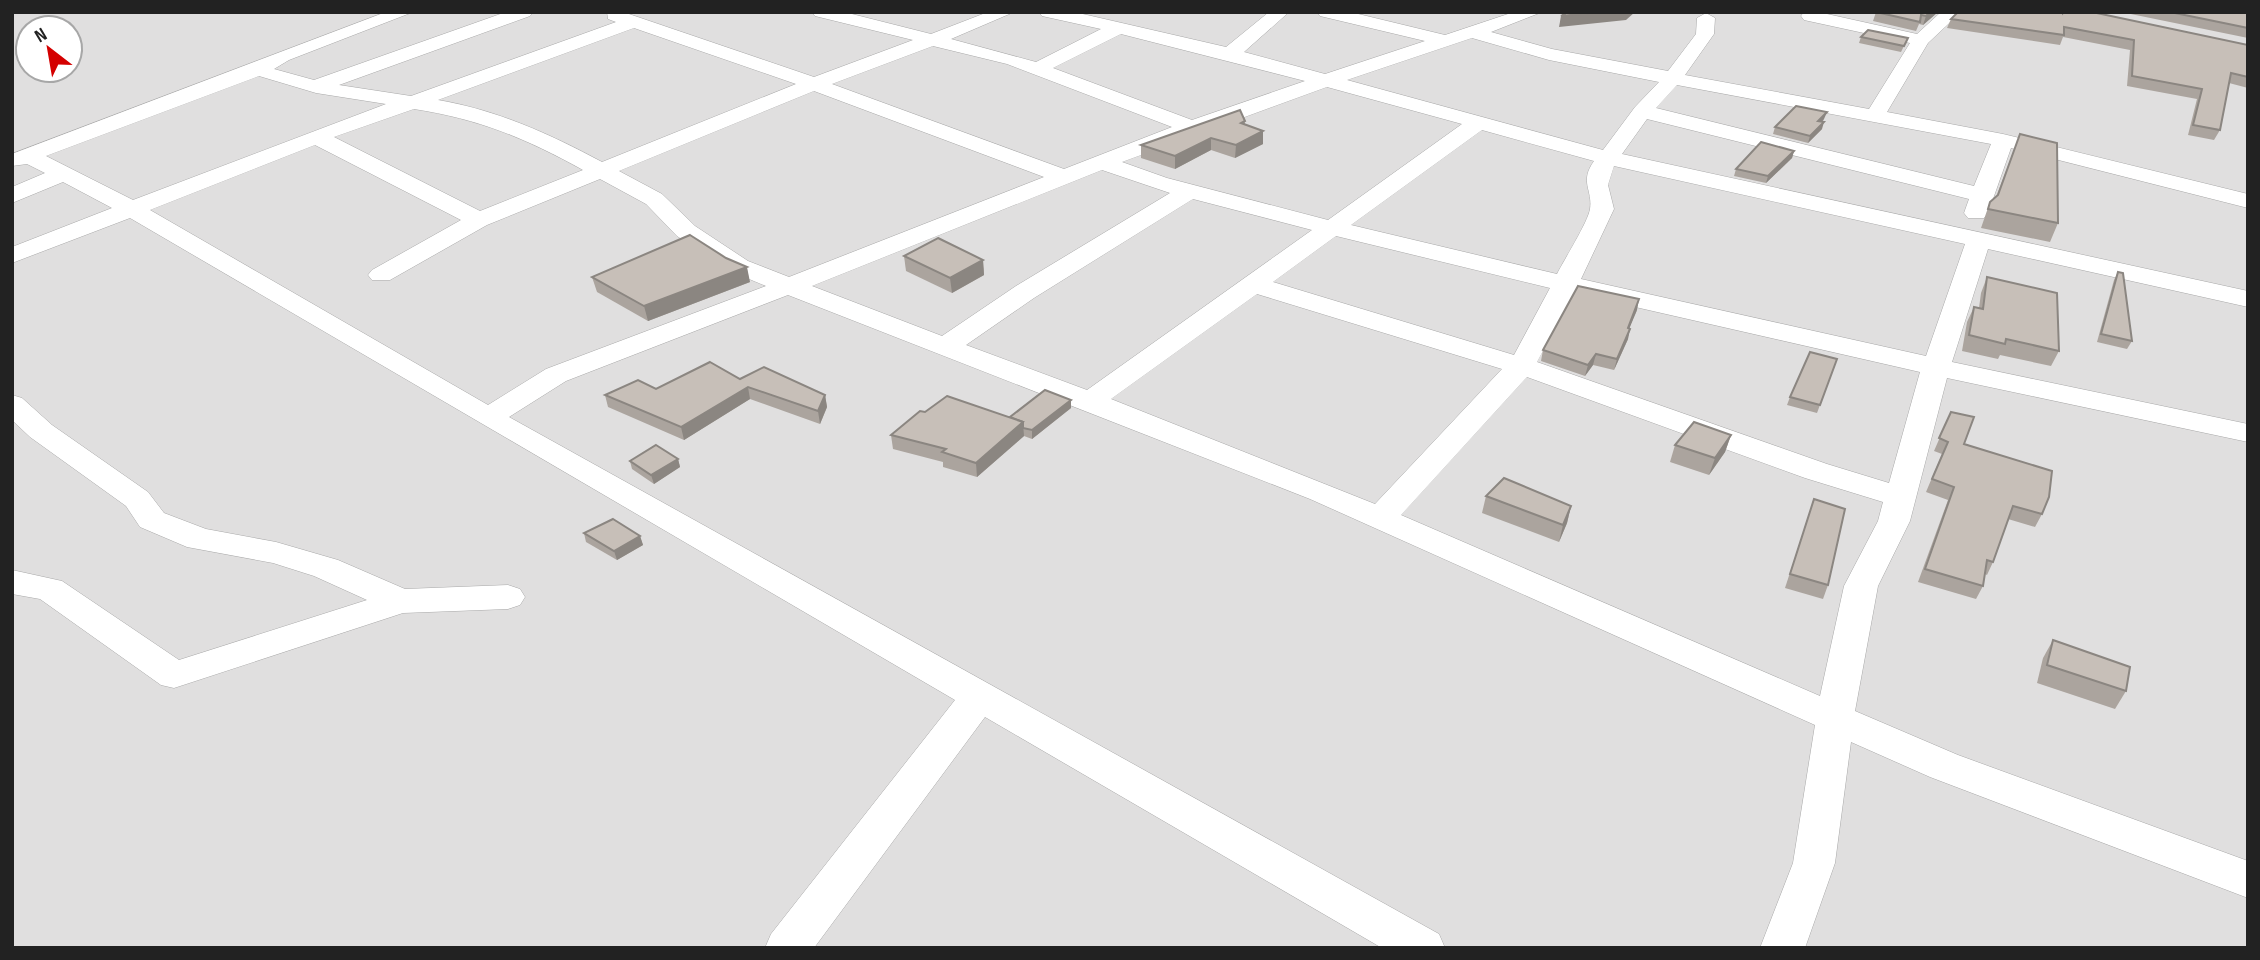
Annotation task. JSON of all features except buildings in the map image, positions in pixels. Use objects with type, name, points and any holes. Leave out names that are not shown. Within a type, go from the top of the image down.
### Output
[{"type":"street","points":[[20,158],[258,70],[282,56],[404,12]]},
{"type":"street","points":[[316,87],[524,12]]},
{"type":"street","points":[[606,12],[814,84],[1064,177]]},
{"type":"street","points":[[821,12],[1038,68],[1191,127]]},
{"type":"street","points":[[381,275],[479,220],[814,84],[1005,12]]},
{"type":"street","points":[[1048,12],[1229,54],[1608,158],[2248,299]]},
{"type":"street","points":[[1229,54],[1280,12]]},
{"type":"street","points":[[1326,12],[1449,42]]},
{"type":"street","points":[[488,417],[556,375],[1191,127],[1533,12]]},
{"type":"street","points":[[1875,115],[1921,40],[1952,12]]},
{"type":"street","points":[[1810,16],[1921,40]]},
{"type":"street","points":[[1380,517],[1520,367],[1544,328],[1602,209],[1597,186],[1600,169],[1642,111],[1673,78],[1705,34],[1706,18]]},
{"type":"street","points":[[12,256],[317,136],[634,22]]},
{"type":"street","points":[[1038,68],[1118,28]]},
{"type":"street","points":[[1474,33],[1549,54],[2003,140],[2248,201]]},
{"type":"street","points":[[258,70],[316,87],[460,110],[533,134],[654,200],[686,232],[739,266],[1090,401],[1380,517],[1944,766],[2248,880]]},
{"type":"street","points":[[1642,111],[1981,195]]},
{"type":"street","points":[[1090,401],[1478,123]]},
{"type":"street","points":[[317,136],[479,220]]},
{"type":"street","points":[[1782,948],[1814,863],[1835,717],[1861,586],[1894,521],[1898,496],[1974,239],[1981,195],[2003,140]]},
{"type":"street","points":[[20,158],[65,173],[133,209],[488,417],[1423,948]]},
{"type":"street","points":[[1102,162],[1189,191],[1455,260],[2248,433]]},
{"type":"street","points":[[12,196],[65,173]]},
{"type":"street","points":[[945,347],[1026,292],[1189,191]]},
{"type":"street","points":[[1252,284],[1520,367],[1816,471],[1898,496]]},
{"type":"street","points":[[12,404],[41,430],[138,499],[152,520],[199,539],[276,553],[326,568],[401,601]]},
{"type":"street","points":[[12,582],[50,589],[174,675],[401,601],[508,597]]},
{"type":"street","points":[[787,948],[979,697]]},
{"type":"shaded area","points":[[12,12],[2248,12],[2248,948],[12,948]]}]
